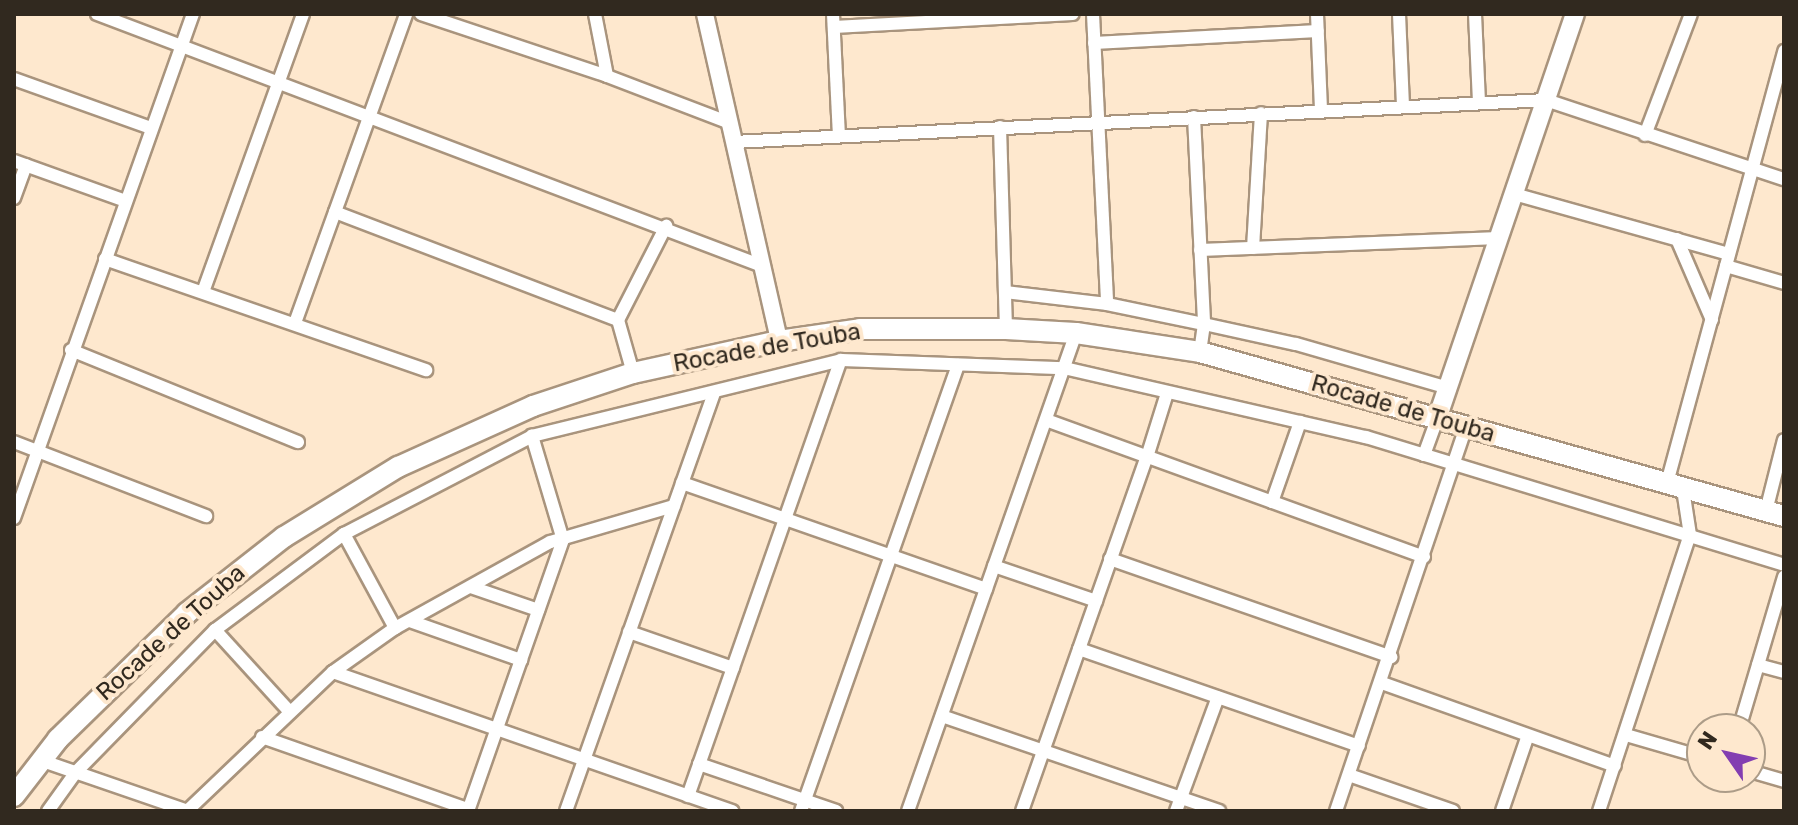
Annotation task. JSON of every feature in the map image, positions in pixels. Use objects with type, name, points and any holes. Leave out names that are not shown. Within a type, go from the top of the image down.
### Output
[{"type":"main road","points":[[1437,419],[1575,14]]},
{"type":"main road","name":"Rocade de Touba","points":[[14,796],[40,760],[139,655],[187,613],[284,537],[398,467],[469,432],[633,373],[779,341],[860,329],[1006,329],[1076,333],[1200,352],[1775,513]]},
{"type":"street","points":[[14,518],[71,350],[193,14]]},
{"type":"street","points":[[203,292],[303,14]]},
{"type":"street","points":[[295,323],[406,14]]},
{"type":"street","points":[[421,14],[607,76],[730,123]]},
{"type":"street","points":[[595,14],[607,76]]},
{"type":"street","points":[[705,14],[779,341]]},
{"type":"street","points":[[839,136],[833,20],[1073,14]]},
{"type":"street","points":[[1093,14],[1107,304]]},
{"type":"street","points":[[1317,14],[1321,110]]},
{"type":"street","points":[[1399,14],[1403,106]]},
{"type":"street","points":[[1475,14],[1479,102]]},
{"type":"street","points":[[1645,135],[1691,14]]},
{"type":"street","points":[[101,15],[666,226],[762,266]]},
{"type":"street","points":[[1094,43],[1318,31]]},
{"type":"street","points":[[1599,811],[1690,535],[1675,486],[1712,320],[1784,51]]},
{"type":"street","points":[[14,79],[151,128]]},
{"type":"street","points":[[734,142],[1546,100],[1784,179]]},
{"type":"street","points":[[1253,248],[1261,113]]},
{"type":"street","points":[[1194,117],[1204,324],[1200,352]]},
{"type":"street","points":[[1000,127],[1006,329]]},
{"type":"street","points":[[14,198],[20,163],[126,201]]},
{"type":"street","points":[[1514,194],[1677,239],[1784,283]]},
{"type":"street","points":[[335,212],[618,320]]},
{"type":"street","points":[[633,373],[618,320],[666,226]]},
{"type":"street","points":[[1200,250],[1499,238]]},
{"type":"street","points":[[1677,239],[1712,320]]},
{"type":"street","points":[[105,259],[426,370]]},
{"type":"street","points":[[1005,292],[1107,304],[1204,324],[1296,344],[1448,388]]},
{"type":"street","points":[[908,811],[1076,333]]},
{"type":"street","points":[[71,350],[298,442]]},
{"type":"street","points":[[688,796],[841,360]]},
{"type":"street","points":[[48,811],[76,772],[215,630],[344,534],[532,436],[841,360],[1064,368],[1300,422],[1424,455],[1784,565]]},
{"type":"street","points":[[803,806],[958,365]]},
{"type":"street","points":[[566,811],[714,392]]},
{"type":"street","points":[[1022,811],[1167,393]]},
{"type":"street","points":[[1424,455],[1437,419]]},
{"type":"street","points":[[1046,420],[1424,557]]},
{"type":"street","points":[[1272,502],[1300,422]]},
{"type":"street","points":[[1336,811],[1391,657],[1466,427]]},
{"type":"street","points":[[262,737],[468,810],[563,540],[532,436]]},
{"type":"street","points":[[1775,513],[1784,440]]},
{"type":"street","points":[[14,442],[206,516]]},
{"type":"street","points":[[682,483],[986,589]]},
{"type":"street","points":[[40,760],[182,810],[333,672],[395,628],[550,542],[674,506]]},
{"type":"street","points":[[344,534],[395,628]]},
{"type":"street","points":[[1110,559],[1391,657]]},
{"type":"street","points":[[994,566],[1096,601]]},
{"type":"street","points":[[1744,713],[1784,577]]},
{"type":"street","points":[[471,587],[538,610]]},
{"type":"street","points":[[410,621],[521,660]]},
{"type":"street","points":[[215,630],[289,711]]},
{"type":"street","points":[[629,632],[733,668]]},
{"type":"street","points":[[1079,649],[1359,746]]},
{"type":"street","points":[[1758,665],[1784,672]]},
{"type":"street","points":[[333,672],[732,811]]},
{"type":"street","points":[[1382,683],[1527,738],[1615,766]]},
{"type":"street","points":[[1178,805],[1218,697]]},
{"type":"street","points":[[942,716],[1043,751],[1178,805],[1219,811]]},
{"type":"street","points":[[1626,735],[1686,752]]},
{"type":"street","points":[[1502,811],[1527,738]]},
{"type":"street","points":[[699,764],[803,806],[836,811]]},
{"type":"street","points":[[1349,775],[1453,811]]}]
